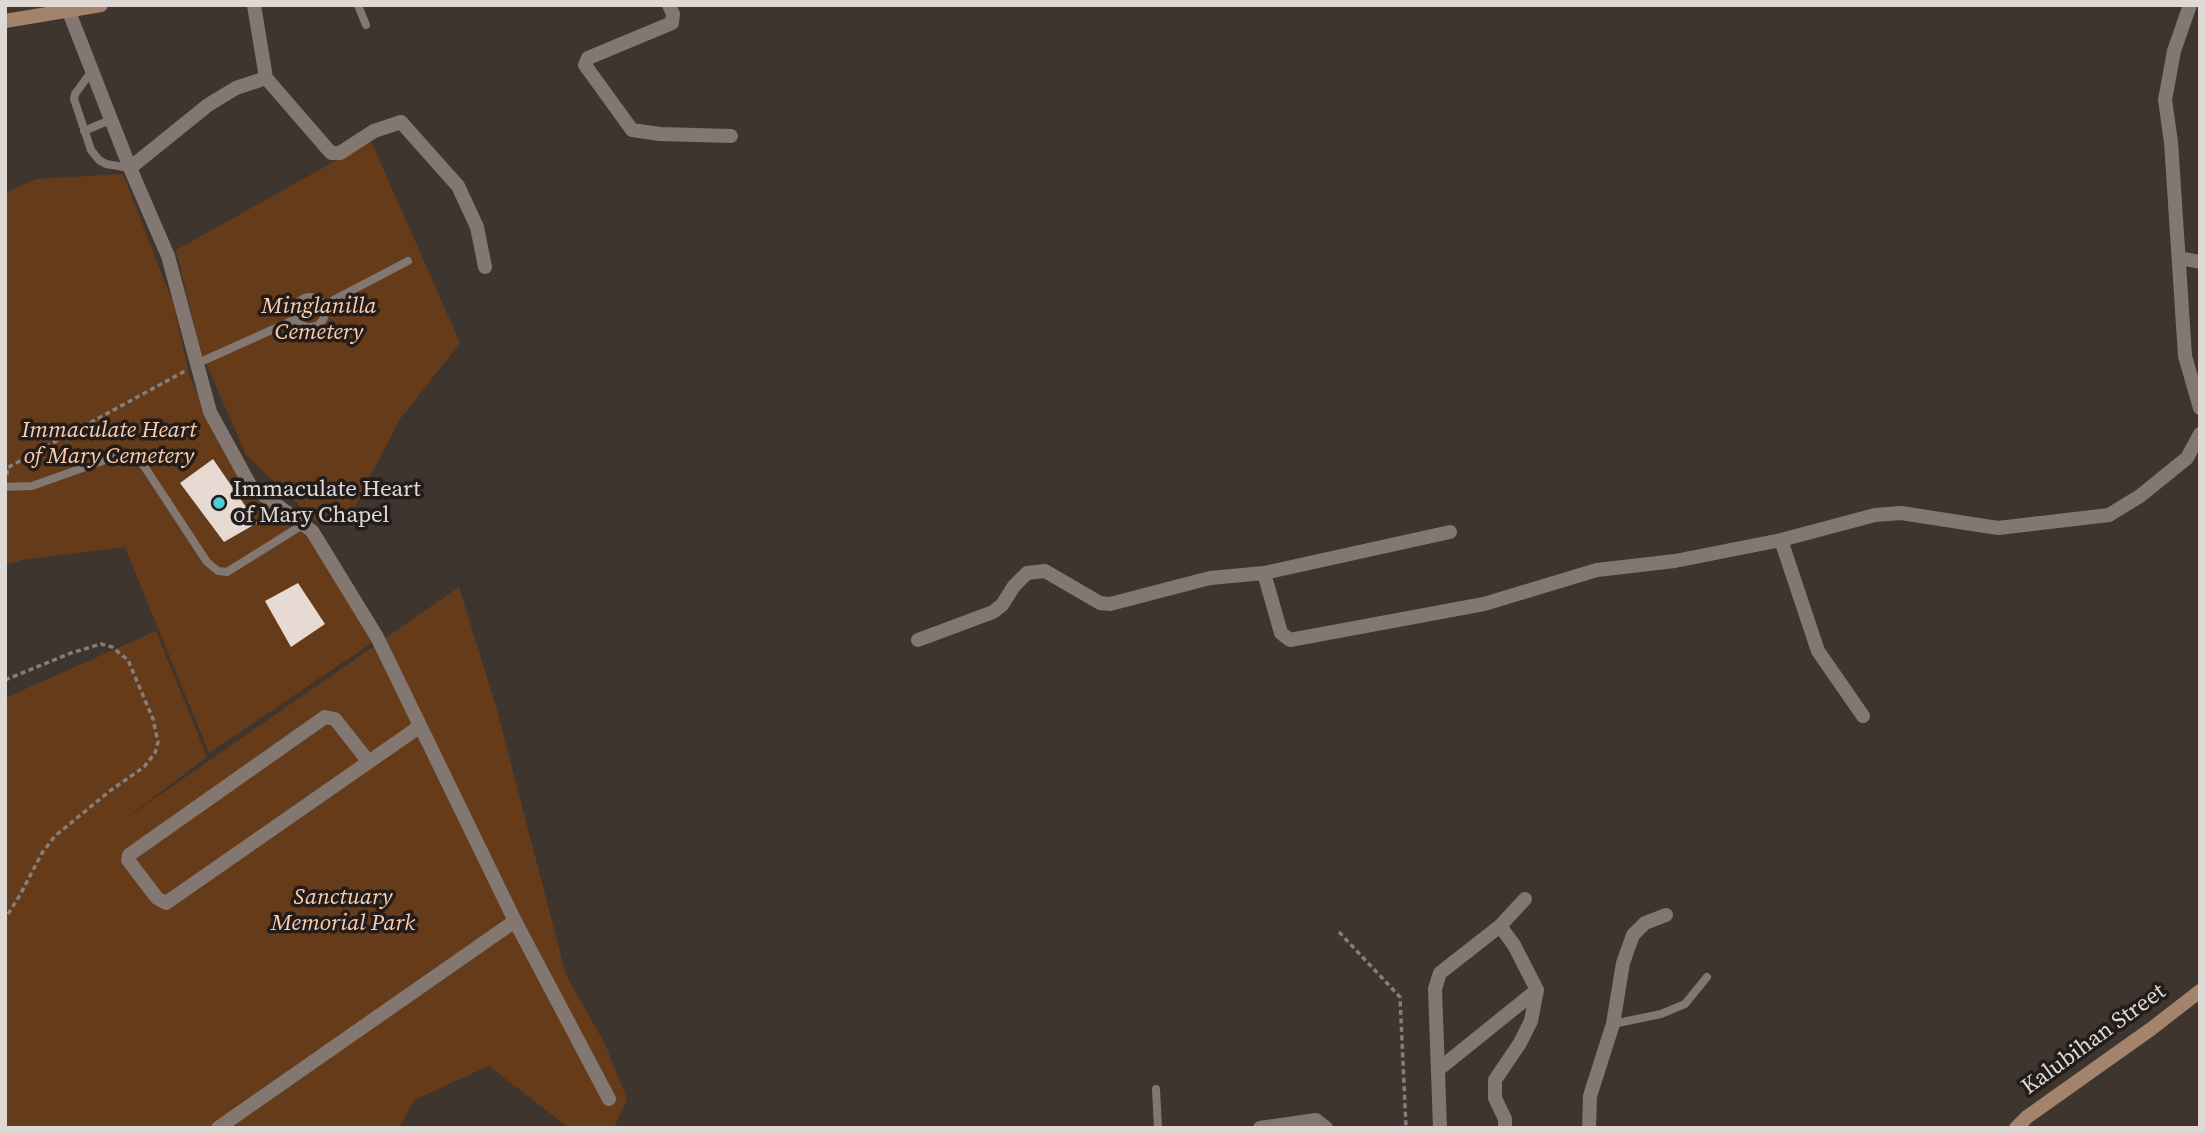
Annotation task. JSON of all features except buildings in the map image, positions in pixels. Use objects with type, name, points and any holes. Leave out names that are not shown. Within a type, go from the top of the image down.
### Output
[{"type":"street","points":[[5,20],[101,5]]},
{"type":"street","points":[[254,5],[266,78],[334,154],[340,153],[374,131],[401,122],[458,186],[477,227],[485,267]]},
{"type":"street","points":[[669,5],[673,14],[672,23],[587,58],[585,65],[632,130],[660,134],[731,136]]},
{"type":"street","points":[[2190,5],[2174,51],[2165,100],[2171,142],[2185,356],[2200,408]]},
{"type":"street","points":[[69,12],[110,120],[168,256],[210,412],[250,485],[313,531],[377,637],[515,920],[608,1099]]},
{"type":"street","points":[[130,168],[208,105],[236,88],[266,78]]},
{"type":"street","points":[[2180,258],[2200,262]]},
{"type":"street","points":[[1264,573],[1281,633],[1290,639],[1484,604],[1597,570],[1675,561],[1781,540],[1875,515],[1901,513],[1997,528],[2109,515],[2140,496],[2187,458],[2200,434]]},
{"type":"street","points":[[918,640],[993,612],[1009,597],[1014,586],[1027,573],[1045,571],[1100,603],[1110,604],[1210,578],[1264,573],[1450,532]]},
{"type":"street","points":[[1781,540],[1818,651],[1863,716]]},
{"type":"street","points":[[368,761],[335,719],[325,717],[129,855],[128,860],[157,898],[166,902],[419,727]]},
{"type":"street","points":[[1440,1128],[1435,989],[1440,973],[1500,926],[1525,899]]},
{"type":"street","points":[[1589,1128],[1590,1096],[1613,1024],[1623,963],[1633,935],[1645,923],[1666,915]]},
{"type":"street","points":[[218,1128],[515,920]]},
{"type":"street","points":[[1500,926],[1514,945],[1537,990],[1531,1021],[1495,1080],[1496,1098],[1505,1128]]},
{"type":"street","points":[[1438,1069],[1537,990]]},
{"type":"street","name":"Kalubihan Street","points":[[2016,1128],[2027,1117],[2200,991]]},
{"type":"street","points":[[1259,1128],[1316,1120],[1326,1128]]},
{"type":"lane","points":[[358,5],[366,25]]},
{"type":"lane","points":[[92,72],[74,99],[84,131],[94,155],[99,160],[130,168]]},
{"type":"lane","points":[[84,131],[110,120]]},
{"type":"lane","points":[[324,305],[408,261]]},
{"type":"lane","points":[[314,297],[324,305],[324,317],[317,326],[305,326],[296,319],[295,307],[303,298],[314,297]]},
{"type":"lane","points":[[196,364],[296,319]]},
{"type":"lane","points":[[6,486],[32,486],[122,454],[136,458],[142,463],[207,562],[218,571],[227,572],[304,524]]},
{"type":"lane","points":[[1613,1024],[1661,1014],[1685,1004],[1707,977]]},
{"type":"lane","points":[[1156,1089],[1158,1128]]},
{"type":"path","points":[[6,486],[7,468],[196,364]]},
{"type":"path","points":[[5,680],[71,653],[101,644],[112,647],[128,660],[153,719],[158,741],[155,753],[144,767],[55,836],[41,853],[5,919]]},
{"type":"path","points":[[1339,932],[1400,997],[1406,1128]]},
{"type":"green space","name":"Minglanilla Cemetery","points":[[371,141],[460,343],[400,419],[353,510],[318,523],[246,455],[201,352],[176,250]]},
{"type":"green space","name":"Immaculate Heart of Mary Cemetery","points":[[123,174],[173,303],[190,378],[248,491],[309,532],[373,642],[209,753],[125,547],[22,560],[5,565],[5,193],[36,179]]},
{"type":"green space","name":"Sanctuary Memorial Park","points":[[459,587],[497,710],[566,975],[605,1044],[627,1099],[614,1128],[569,1128],[489,1066],[414,1100],[399,1128],[5,1128],[5,698],[156,631],[207,757],[122,821]]},
{"type":"place","name":"Immaculate Heart of Mary Chapel","points":[[219,503]]}]
